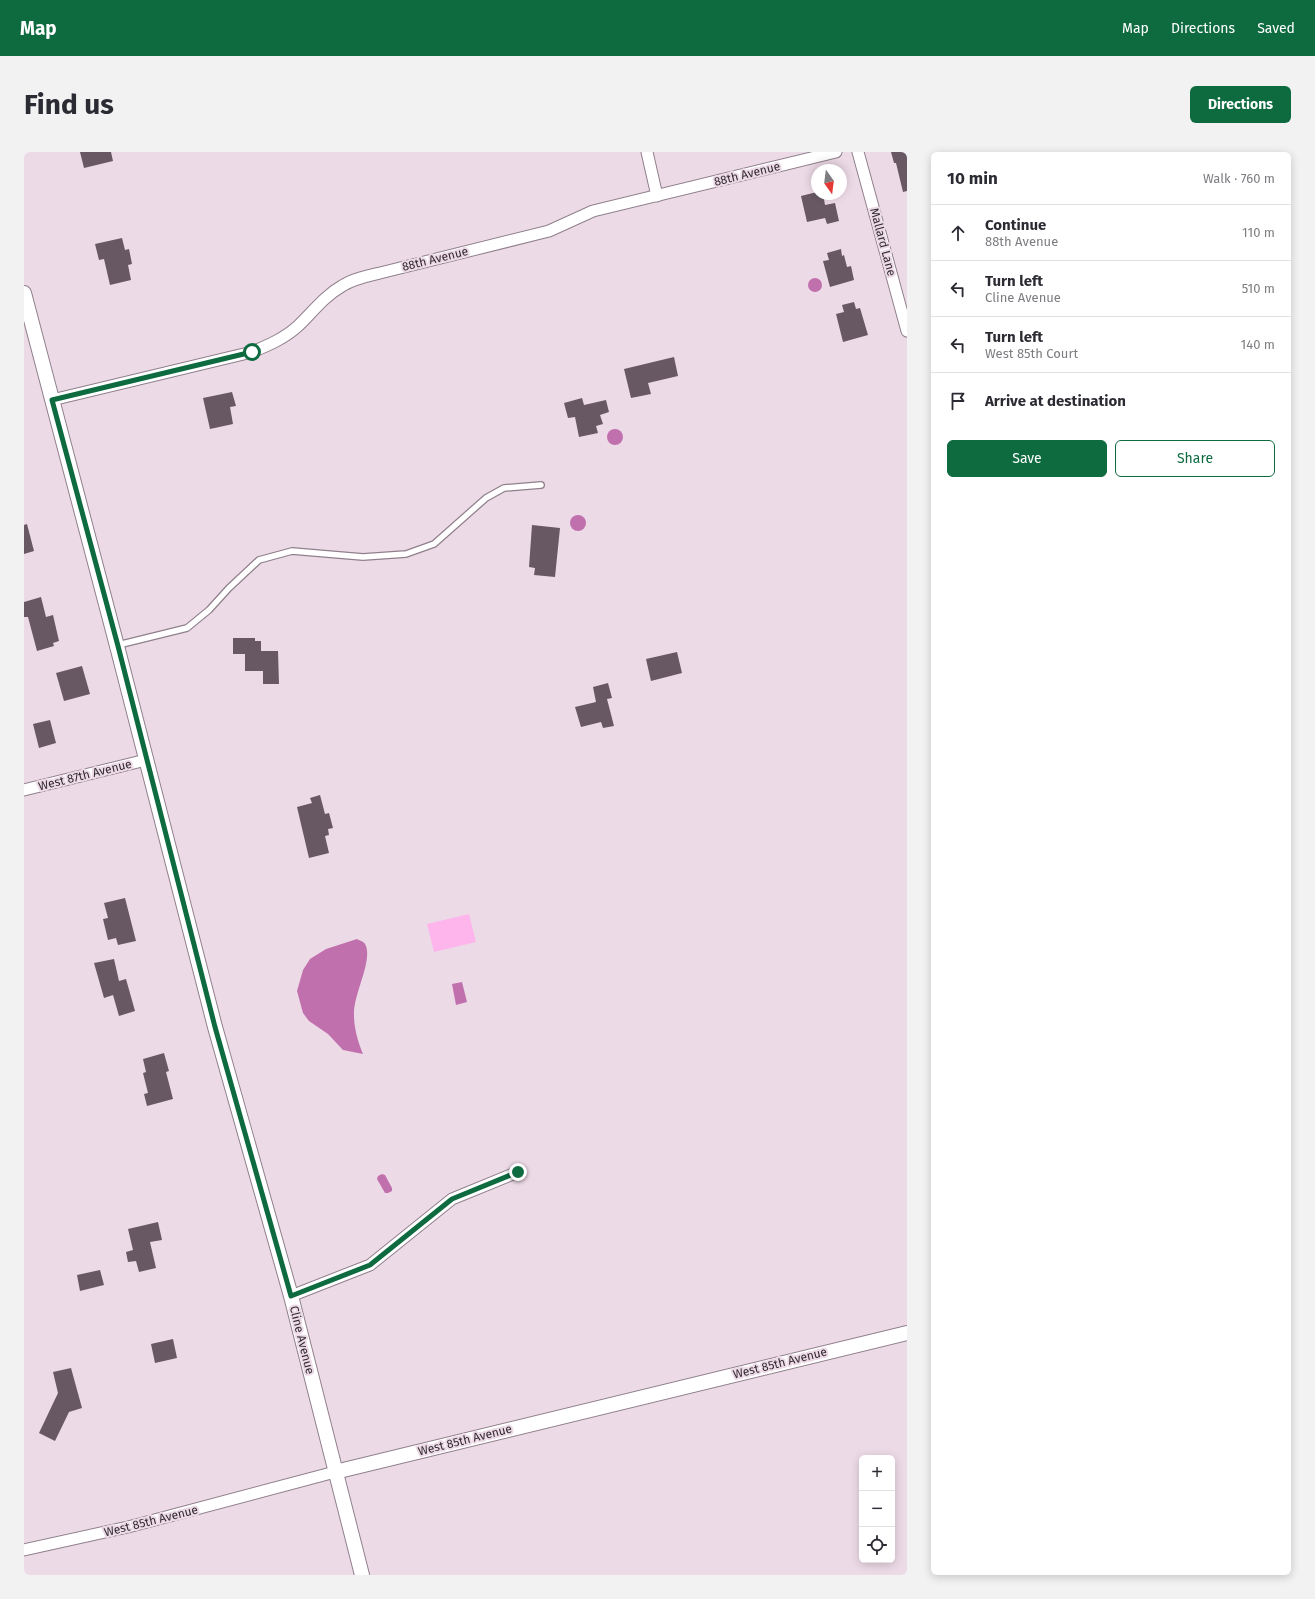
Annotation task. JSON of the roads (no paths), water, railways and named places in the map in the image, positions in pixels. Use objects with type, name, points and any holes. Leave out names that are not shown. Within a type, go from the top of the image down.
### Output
[{"type":"street","points":[[647,152],[657,196]]},
{"type":"street","name":"88th Avenue","points":[[52,400],[252,352],[274,343],[298,326],[321,301],[342,286],[357,279],[380,272],[549,231],[593,211],[836,152]]},
{"type":"street","name":"Mallard Lane","points":[[858,152],[907,331]]},
{"type":"street","name":"Cline Avenue","points":[[24,293],[118,646],[215,1027],[291,1296],[362,1575]]},
{"type":"street","name":"West 87th Avenue","points":[[24,790],[146,760]]},
{"type":"street","points":[[291,1296],[370,1265],[452,1199],[518,1172]]},
{"type":"street","name":"West 85th Avenue","points":[[24,1550],[128,1528],[335,1472],[907,1333]]},
{"type":"lane","points":[[118,646],[187,628],[209,610],[229,588],[259,560],[292,551],[363,557],[406,554],[434,544],[486,498],[504,488],[541,485]]}]
